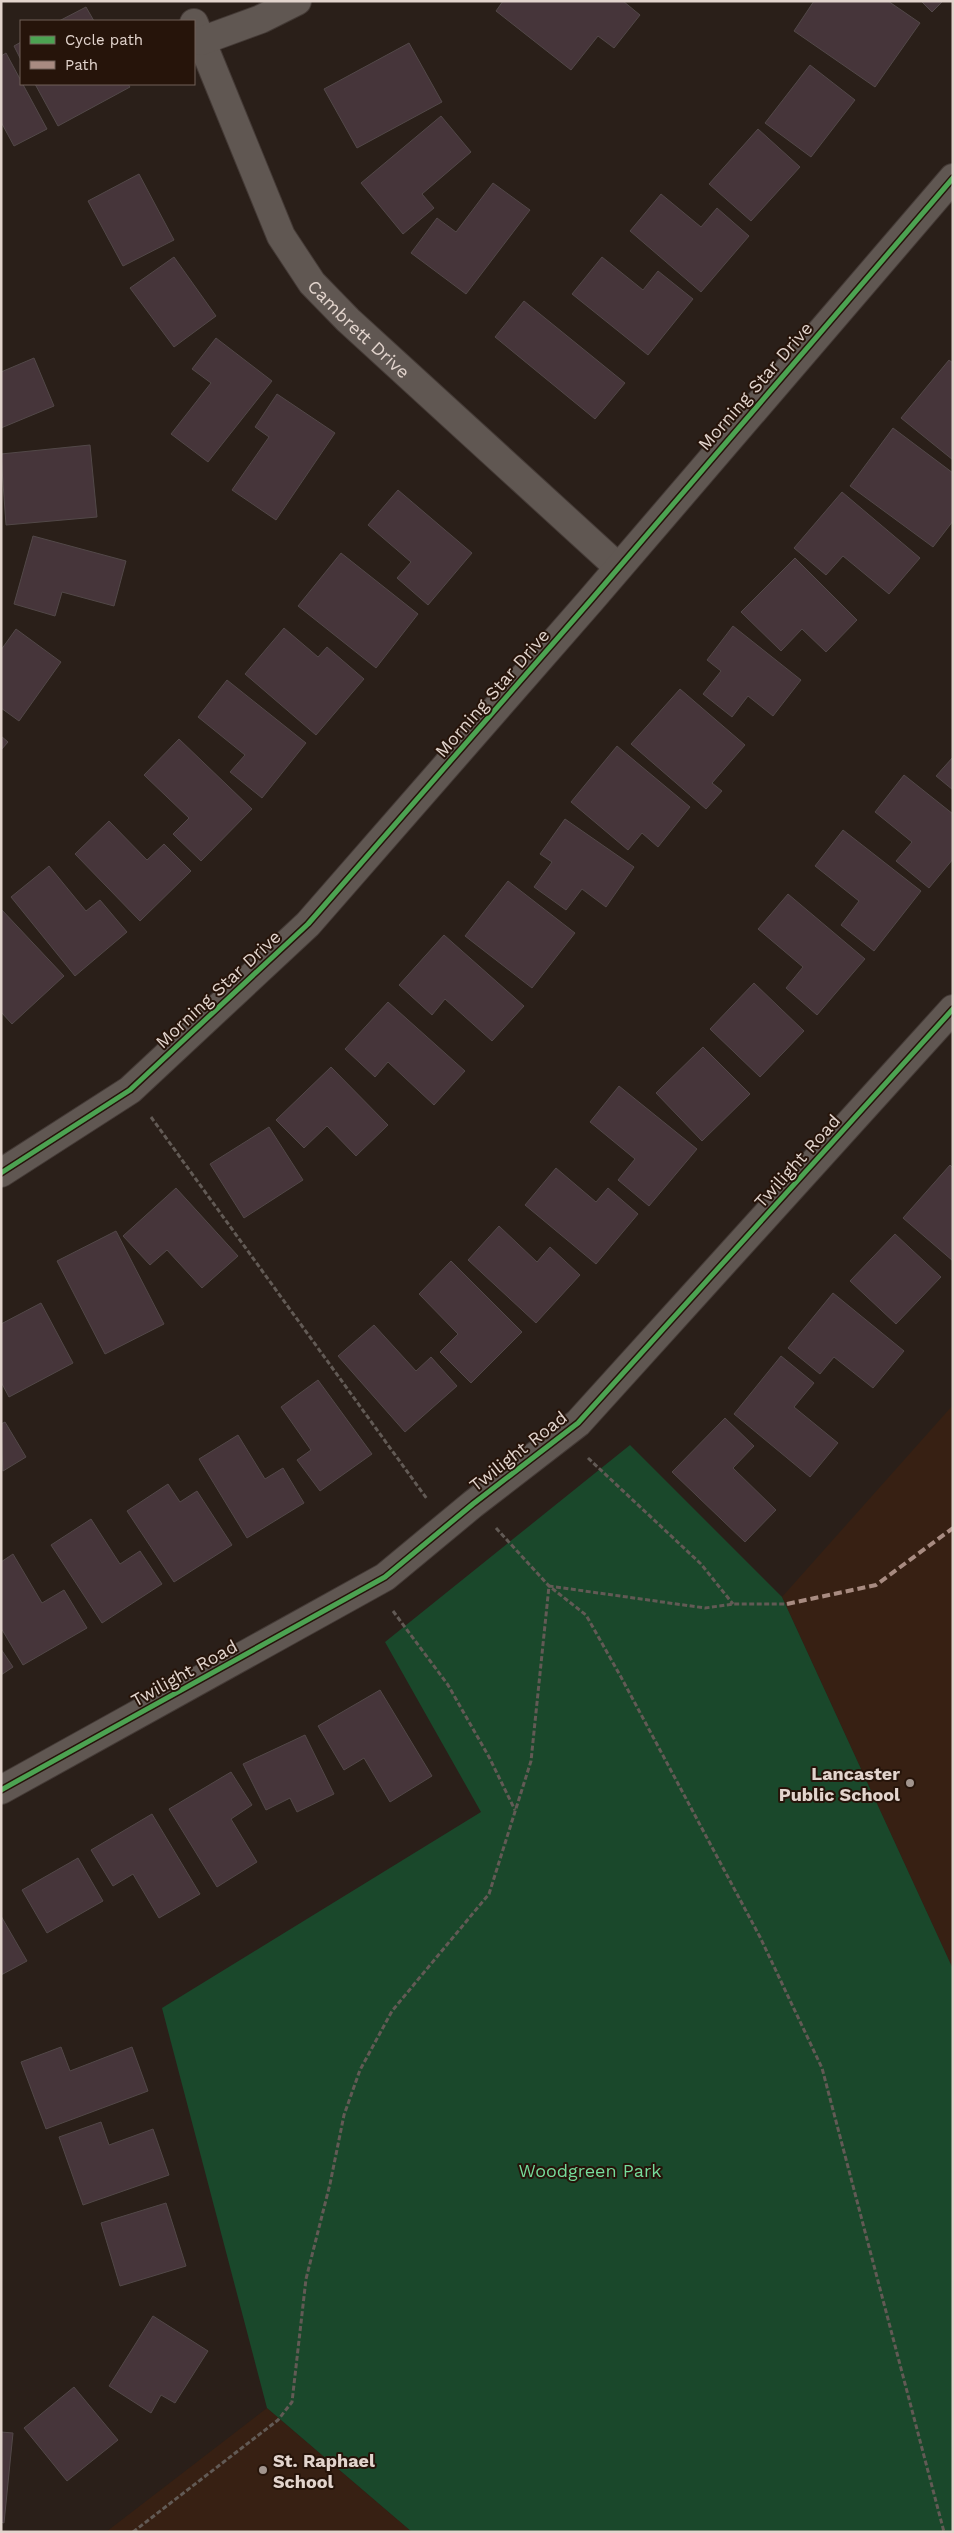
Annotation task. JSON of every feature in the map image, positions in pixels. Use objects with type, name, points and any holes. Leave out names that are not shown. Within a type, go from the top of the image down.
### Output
[{"type":"street","name":"Cambrett Drive","points":[[184,1],[192,20]]},
{"type":"street","points":[[196,28],[261,19],[296,1]]},
{"type":"street","name":"Cambrett Drive","points":[[196,28],[282,236],[312,283],[348,320],[618,567]]},
{"type":"street","name":"Morning Star Drive","points":[[1,1173],[130,1090],[308,924],[953,178]]},
{"type":"street","name":"Twilight Road","points":[[1,1790],[385,1578],[473,1504],[578,1423],[953,1010]]},
{"type":"path","points":[[130,1090],[446,1526]]},
{"type":"path","points":[[563,1435],[702,1564],[734,1604]]},
{"type":"path","points":[[473,1504],[549,1586],[586,1615],[622,1677],[760,1937],[822,2068],[944,2532]]},
{"type":"path","points":[[373,1584],[448,1685],[489,1757],[515,1811]]},
{"type":"path","points":[[549,1586],[705,1608],[734,1604],[787,1604]]},
{"type":"path","points":[[133,2532],[278,2420],[292,2402],[306,2279],[330,2184],[344,2115],[360,2070],[392,2011],[489,1894],[531,1762],[549,1586]]},
{"type":"shaded area","name":"Lancaster Public School","points":[[953,1405],[953,1969],[782,1597]]},
{"type":"shaded area","name":"St. Raphael School","points":[[267,2408],[412,2532],[106,2532]]},
{"type":"green space","name":"Woodgreen Park","points":[[630,1445],[782,1597],[953,1969],[953,2532],[412,2532],[267,2408],[162,2008],[481,1812],[385,1642]]},
{"type":"building","points":[[503,1],[623,1],[640,15],[614,48],[598,36],[571,70],[496,11]]},
{"type":"building","points":[[814,1],[888,1],[920,23],[875,87],[794,31]]},
{"type":"building","points":[[921,1],[943,1],[932,12]]},
{"type":"building","points":[[86,7],[93,20],[61,20]]},
{"type":"building","points":[[20,43],[20,58],[14,46]]},
{"type":"building","points":[[409,43],[442,102],[357,148],[324,89]]},
{"type":"building","points":[[6,53],[20,79],[20,85],[23,85],[47,129],[14,146],[1,122],[1,56]]},
{"type":"building","points":[[810,65],[855,100],[811,157],[765,123]]},
{"type":"building","points":[[36,85],[129,85],[130,87],[58,126]]},
{"type":"building","points":[[441,116],[471,152],[422,194],[434,208],[403,234],[361,183]]},
{"type":"building","points":[[758,129],[800,167],[751,221],[709,184]]},
{"type":"building","points":[[139,174],[174,240],[123,266],[88,201]]},
{"type":"building","points":[[493,183],[530,210],[466,294],[411,253],[437,218],[456,232]]},
{"type":"building","points":[[661,194],[701,227],[717,208],[749,236],[701,292],[630,231]]},
{"type":"building","points":[[174,257],[216,316],[174,347],[130,288]]},
{"type":"building","points":[[602,257],[643,290],[658,271],[693,299],[648,355],[572,294]]},
{"type":"building","points":[[524,301],[625,383],[595,419],[495,337]]},
{"type":"building","points":[[216,338],[272,381],[208,462],[171,434],[211,383],[192,369]]},
{"type":"building","points":[[34,358],[54,406],[1,428],[1,372]]},
{"type":"building","points":[[949,360],[953,363],[953,460],[901,418]]},
{"type":"building","points":[[277,394],[335,433],[276,520],[232,490],[269,437],[255,427]]},
{"type":"building","points":[[893,428],[953,473],[953,521],[933,547],[850,486]]},
{"type":"building","points":[[90,445],[97,517],[6,525],[1,454]]},
{"type":"building","points":[[398,490],[472,553],[428,605],[397,578],[411,562],[368,525]]},
{"type":"building","points":[[842,492],[920,558],[889,594],[843,556],[826,575],[794,548]]},
{"type":"building","points":[[33,536],[126,561],[114,606],[62,592],[55,616],[14,604]]},
{"type":"building","points":[[341,553],[418,614],[376,668],[298,606]]},
{"type":"building","points":[[795,558],[857,620],[826,652],[802,629],[781,651],[741,612]]},
{"type":"building","points":[[733,626],[801,680],[773,716],[748,696],[732,717],[703,694],[721,671],[707,660]]},
{"type":"building","points":[[284,628],[318,657],[327,647],[364,679],[316,735],[245,674]]},
{"type":"building","points":[[16,629],[61,662],[19,721],[1,708],[1,650]]},
{"type":"building","points":[[227,680],[306,743],[262,798],[230,772],[245,755],[198,717]]},
{"type":"building","points":[[680,689],[745,745],[712,783],[722,791],[706,809],[631,744]]},
{"type":"building","points":[[1,736],[8,742],[1,750]]},
{"type":"building","points":[[179,739],[252,809],[201,861],[173,834],[189,818],[144,775]]},
{"type":"building","points":[[617,746],[690,807],[658,847],[642,833],[628,850],[571,802]]},
{"type":"building","points":[[953,757],[953,790],[936,776]]},
{"type":"building","points":[[904,775],[953,814],[953,859],[929,888],[896,861],[912,842],[875,812]]},
{"type":"building","points":[[565,819],[634,867],[606,907],[582,889],[566,910],[534,887],[552,862],[540,854]]},
{"type":"building","points":[[109,821],[147,860],[164,844],[191,871],[140,921],[75,854]]},
{"type":"building","points":[[843,830],[921,891],[874,951],[841,925],[859,901],[815,866]]},
{"type":"building","points":[[49,866],[86,911],[100,900],[127,932],[75,976],[11,897]]},
{"type":"building","points":[[508,881],[575,933],[532,988],[465,936]]},
{"type":"building","points":[[788,894],[865,959],[817,1015],[786,988],[803,967],[758,929]]},
{"type":"building","points":[[1,909],[64,976],[12,1024],[1,1012]]},
{"type":"building","points":[[444,935],[524,1006],[492,1041],[445,999],[432,1015],[399,985]]},
{"type":"building","points":[[754,983],[804,1031],[760,1077],[710,1029]]},
{"type":"building","points":[[388,1002],[465,1071],[434,1105],[388,1062],[375,1077],[345,1049]]},
{"type":"building","points":[[703,1047],[750,1094],[702,1141],[656,1093]]},
{"type":"building","points":[[331,1067],[388,1125],[356,1156],[327,1126],[304,1148],[276,1120]]},
{"type":"building","points":[[619,1086],[697,1149],[649,1206],[618,1180],[635,1159],[590,1122]]},
{"type":"building","points":[[269,1127],[303,1180],[244,1218],[210,1164]]},
{"type":"building","points":[[950,1165],[953,1168],[953,1261],[903,1218]]},
{"type":"building","points":[[556,1168],[596,1202],[608,1188],[638,1214],[596,1264],[525,1205]]},
{"type":"building","points":[[176,1188],[238,1256],[202,1288],[167,1250],[150,1265],[123,1236]]},
{"type":"building","points":[[499,1226],[537,1262],[550,1247],[580,1275],[536,1323],[468,1260]]},
{"type":"building","points":[[116,1231],[164,1324],[105,1354],[57,1261]]},
{"type":"building","points":[[895,1234],[941,1277],[896,1324],[850,1281]]},
{"type":"building","points":[[451,1261],[522,1332],[471,1383],[440,1352],[458,1334],[419,1294]]},
{"type":"building","points":[[833,1293],[904,1351],[873,1388],[834,1357],[820,1374],[788,1348]]},
{"type":"building","points":[[41,1303],[73,1363],[9,1397],[1,1382],[1,1324]]},
{"type":"building","points":[[374,1325],[416,1371],[431,1357],[457,1386],[405,1432],[338,1356]]},
{"type":"building","points":[[781,1356],[814,1383],[794,1407],[838,1443],[810,1477],[734,1414]]},
{"type":"building","points":[[318,1380],[372,1454],[320,1491],[297,1460],[311,1450],[281,1407]]},
{"type":"building","points":[[725,1418],[754,1446],[733,1468],[776,1510],[745,1542],[672,1472]]},
{"type":"building","points":[[5,1422],[26,1457],[3,1471],[1,1424]]},
{"type":"building","points":[[238,1435],[265,1479],[283,1468],[304,1503],[247,1538],[199,1459]]},
{"type":"building","points":[[168,1484],[180,1502],[197,1491],[232,1545],[174,1582],[127,1511]]},
{"type":"building","points":[[91,1519],[120,1564],[140,1551],[162,1584],[102,1623],[51,1545]]},
{"type":"building","points":[[13,1554],[42,1603],[64,1590],[87,1628],[23,1665],[1,1628],[1,1562]]},
{"type":"building","points":[[1,1649],[13,1667],[1,1675]]},
{"type":"building","points":[[380,1690],[432,1776],[390,1802],[364,1758],[344,1770],[318,1726]]},
{"type":"building","points":[[305,1735],[334,1794],[297,1812],[290,1798],[266,1810],[243,1764]]},
{"type":"building","points":[[231,1772],[252,1805],[231,1819],[257,1862],[217,1887],[169,1809]]},
{"type":"building","points":[[152,1814],[200,1894],[159,1918],[133,1874],[113,1886],[91,1850]]},
{"type":"building","points":[[78,1858],[103,1901],[47,1933],[22,1890]]},
{"type":"building","points":[[1,1916],[27,1961],[1,1975]]},
{"type":"building","points":[[61,2047],[70,2071],[132,2047],[148,2091],[46,2129],[21,2062]]},
{"type":"building","points":[[101,2122],[109,2145],[153,2129],[169,2175],[83,2205],[59,2137]]},
{"type":"building","points":[[166,2203],[186,2266],[120,2286],[101,2223]]},
{"type":"building","points":[[153,2316],[208,2351],[175,2403],[161,2395],[151,2413],[109,2386]]},
{"type":"building","points":[[74,2387],[118,2440],[67,2481],[24,2428]]},
{"type":"building","points":[[1,2432],[13,2433],[4,2523],[1,2522]]},
{"type":"marked path","points":[[787,1604],[876,1585],[953,1528]]},
{"type":"cycle path","points":[[1,1173],[130,1090],[308,924],[591,600],[953,178]]},
{"type":"cycle path","points":[[1,1790],[385,1577],[473,1504],[578,1423],[953,1009]]},
{"type":"place","name":"Lancaster Public School","points":[[910,1783]]},
{"type":"place","name":"St. Raphael School","points":[[263,2470]]}]
